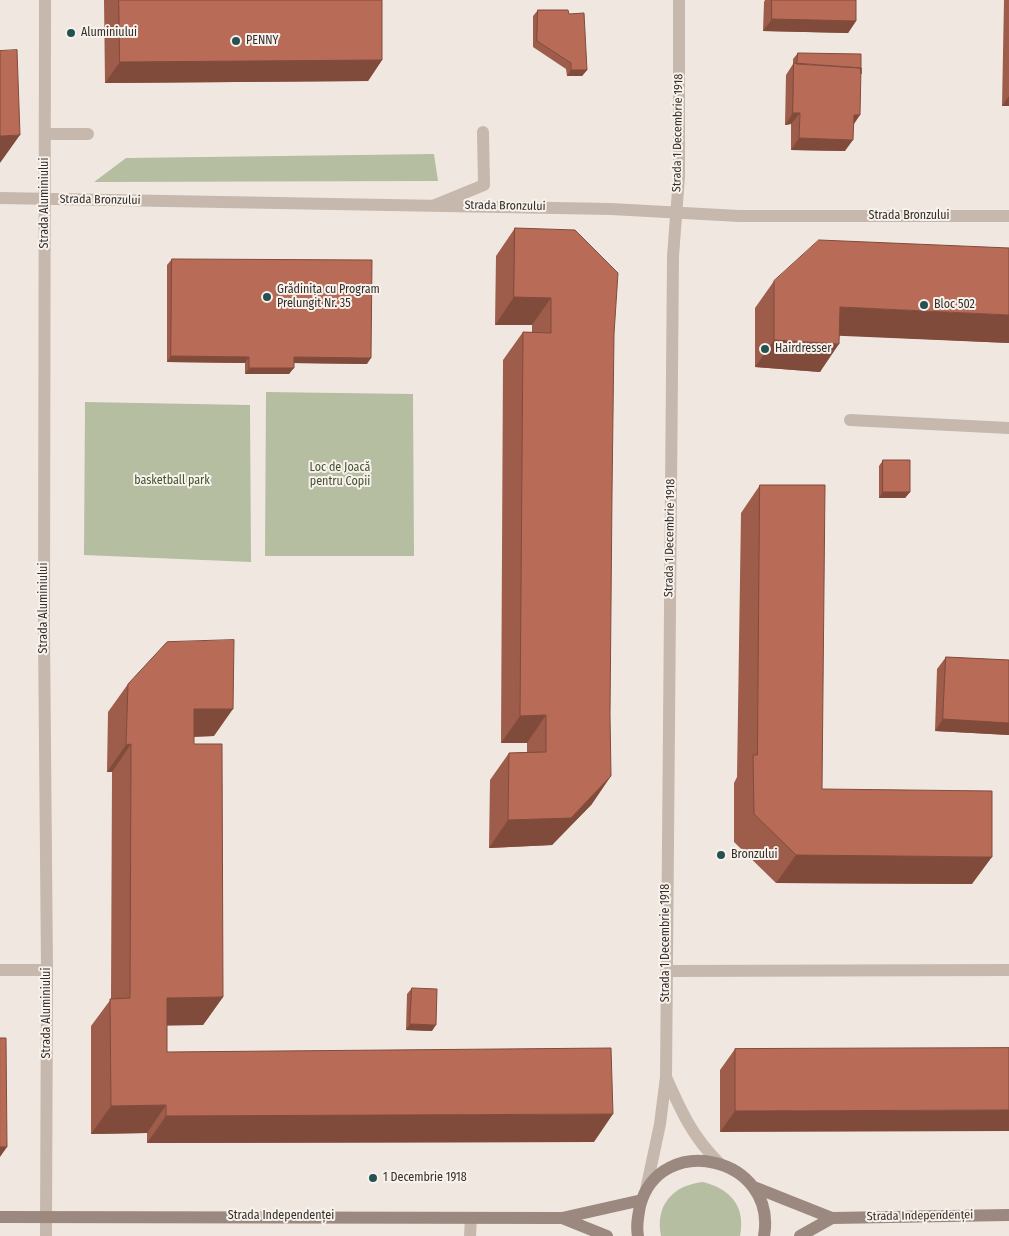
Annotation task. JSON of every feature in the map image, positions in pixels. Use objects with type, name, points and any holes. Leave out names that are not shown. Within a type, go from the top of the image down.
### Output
[{"type":"main road","points":[[638,1236],[638,1216],[644,1196],[666,1170],[684,1163],[701,1160],[719,1162],[738,1171],[754,1187],[763,1205],[766,1226],[764,1236]]},
{"type":"main road","name":"Strada Independenței","points":[[754,1187],[832,1218],[1009,1215]]},
{"type":"main road","name":"Strada Independenței","points":[[0,1217],[562,1218],[644,1196]]},
{"type":"main road","name":"Strada Independenței","points":[[562,1218],[608,1236]]},
{"type":"main road","name":"Strada Independenței","points":[[800,1236],[832,1218]]},
{"type":"street","name":"Strada Aluminiului","points":[[45,0],[46,134],[43,163],[45,199],[46,1236]]},
{"type":"street","name":"Strada 1 Decembrie 1918","points":[[644,1196],[660,1124],[666,1077],[673,256],[679,177],[679,0]]},
{"type":"street","points":[[435,205],[484,184],[483,132]]},
{"type":"street","points":[[46,134],[88,134]]},
{"type":"street","name":"Strada Bronzului","points":[[0,198],[435,205],[676,212],[739,216],[1009,216]]},
{"type":"street","points":[[850,420],[1009,428]]},
{"type":"street","points":[[0,970],[47,970]]},
{"type":"street","points":[[666,971],[1009,970]]},
{"type":"street","name":"Strada 1 Decembrie 1918","points":[[666,1077],[687,1124],[701,1145],[719,1162]]},
{"type":"street","points":[[470,1236],[471,1218]]},
{"type":"green space","points":[[434,154],[438,181],[94,182],[126,158]]},
{"type":"green space","name":"Loc de Joacă pentru Copii","points":[[266,392],[413,394],[414,556],[265,556]]},
{"type":"green space","name":"basketball park","points":[[85,402],[250,405],[251,562],[84,555]]},
{"type":"green space","points":[[703,1182],[721,1189],[734,1201],[741,1216],[740,1236],[661,1236],[661,1215],[668,1198],[683,1187]]},
{"type":"building","name":"PENNY","points":[[119,0],[382,0],[382,60],[120,62]]},
{"type":"building","points":[[772,0],[856,0],[856,21],[772,19]]},
{"type":"building","points":[[538,10],[568,10],[569,14],[584,13],[587,70],[571,70],[571,63],[537,41]]},
{"type":"building","points":[[17,50],[20,135],[0,136],[0,51]]},
{"type":"building","points":[[798,53],[861,54],[861,68],[797,64]]},
{"type":"building","points":[[794,63],[861,68],[860,115],[854,115],[853,140],[799,138],[800,113],[793,113]]},
{"type":"building","points":[[515,228],[575,230],[618,273],[614,334],[611,776],[571,818],[508,820],[509,753],[546,752],[546,715],[520,716],[523,332],[551,333],[551,298],[514,297]]},
{"type":"building","points":[[819,240],[1009,248],[1009,315],[840,307],[839,344],[774,340],[774,281]]},
{"type":"building","name":"Grădinița cu Program Prelungit Nr. 35","points":[[172,259],[372,260],[371,358],[294,357],[294,368],[249,368],[249,357],[171,356]]},
{"type":"building","points":[[883,460],[910,460],[910,492],[883,492]]},
{"type":"building","points":[[760,485],[825,485],[822,789],[992,791],[992,857],[796,855],[754,814],[753,755],[757,755]]},
{"type":"building","points":[[234,640],[233,709],[194,709],[194,744],[222,744],[223,997],[167,998],[167,1052],[611,1048],[613,1114],[166,1116],[166,1105],[111,1106],[110,999],[130,998],[131,744],[126,745],[128,684],[167,642]]},
{"type":"building","points":[[946,657],[1009,660],[1009,723],[943,719]]},
{"type":"building","points":[[412,988],[437,989],[436,1025],[410,1024]]},
{"type":"building","points":[[0,1038],[6,1038],[7,1147],[0,1147]]},
{"type":"building","points":[[1009,1048],[1009,1110],[735,1111],[735,1049]]},
{"type":"place","name":"Aluminiului","points":[[71,33]]},
{"type":"place","name":"PENNY","points":[[236,41]]},
{"type":"place","name":"Grădinița cu Program Prelungit Nr. 35","points":[[267,297]]},
{"type":"place","name":"Bloc 502","points":[[924,305]]},
{"type":"place","name":"Hairdresser","points":[[765,349]]},
{"type":"place","name":"Bronzului","points":[[721,855]]},
{"type":"place","name":"1 Decembrie 1918","points":[[373,1178]]}]
